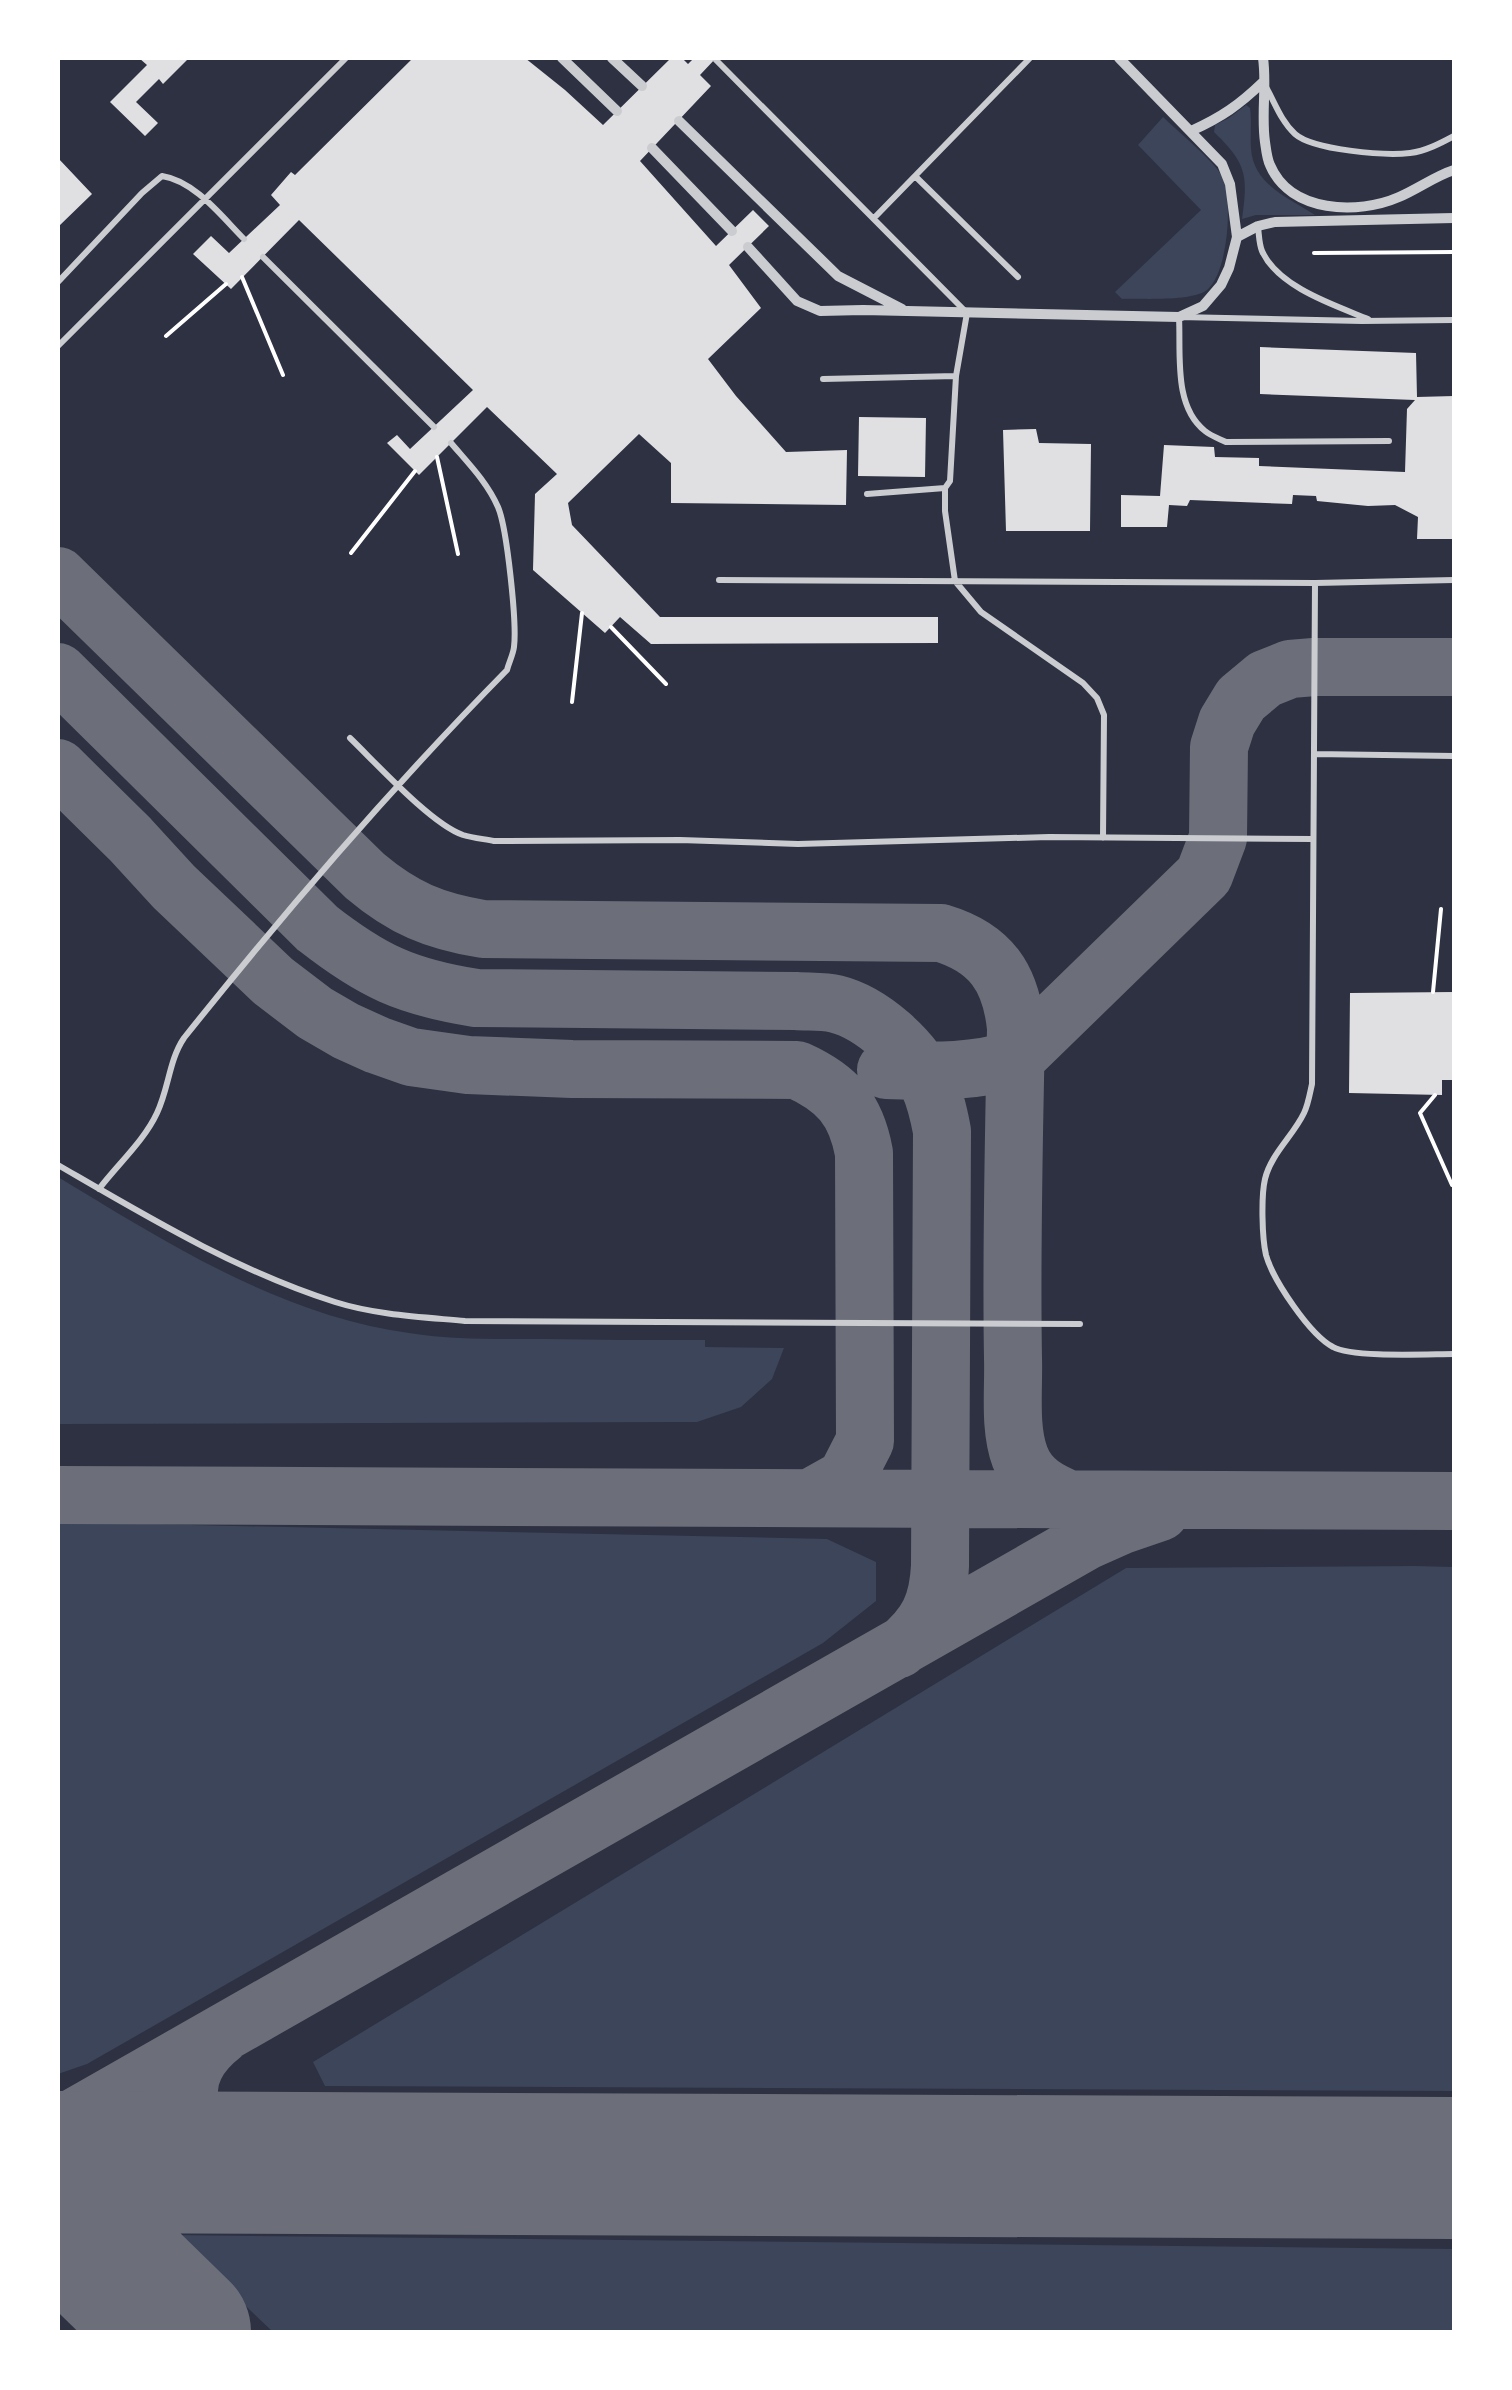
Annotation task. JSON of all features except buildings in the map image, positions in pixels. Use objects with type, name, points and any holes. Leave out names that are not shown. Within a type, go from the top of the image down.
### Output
[{"type":"street","points":[[562,58],[617,112]]},
{"type":"street","points":[[612,58],[642,86]]},
{"type":"street","points":[[748,246],[797,301],[820,311],[1179,317],[1203,306],[1221,285],[1237,237],[1227,174],[1192,131],[1119,58]]},
{"type":"street","points":[[1265,59],[1265,140],[1270,165],[1285,186],[1301,198],[1384,218]]},
{"type":"street","points":[[1192,131],[1240,105],[1264,81]]},
{"type":"street","points":[[678,121],[838,276],[906,311]]},
{"type":"street","points":[[652,148],[732,230]]},
{"type":"street","points":[[1355,208],[1398,198],[1454,170]]},
{"type":"street","points":[[1237,237],[1275,222],[1454,218]]},
{"type":"lane","points":[[58,346],[346,58]]},
{"type":"lane","points":[[874,218],[1030,58]]},
{"type":"lane","points":[[715,59],[967,313],[956,376],[952,474],[945,488],[956,581],[981,612],[1083,682],[1096,698],[1104,715],[1103,838]]},
{"type":"lane","points":[[1264,81],[1285,124],[1298,137],[1323,147],[1410,153],[1454,136]]},
{"type":"lane","points":[[58,282],[162,176],[177,178],[244,240]]},
{"type":"lane","points":[[915,176],[1018,277]]},
{"type":"lane","points":[[1258,226],[1262,252],[1300,290],[1374,321]]},
{"type":"lane","points":[[263,257],[434,426]]},
{"type":"lane","points":[[1389,441],[1226,442],[1205,432],[1190,414],[1183,394],[1179,317],[1454,320]]},
{"type":"lane","points":[[823,379],[956,376]]},
{"type":"lane","points":[[99,1189],[153,1122],[166,1093],[176,1050],[184,1038],[338,851],[507,670],[514,650],[514,629],[499,509],[478,473],[451,444]]},
{"type":"lane","points":[[867,494],[945,488]]},
{"type":"lane","points":[[720,580],[1454,580]]},
{"type":"lane","points":[[1315,582],[1312,1084],[1305,1112],[1265,1178],[1266,1253],[1273,1273],[1303,1318],[1334,1348],[1351,1352],[1454,1354]]},
{"type":"lane","points":[[350,738],[453,830],[494,840],[798,844],[972,838],[1313,839]]},
{"type":"lane","points":[[1314,754],[1454,756]]},
{"type":"lane","points":[[58,1165],[198,1244],[268,1276],[336,1303],[404,1316],[465,1322],[1080,1324]]},
{"type":"path","points":[[1314,253],[1454,252]]},
{"type":"path","points":[[242,277],[283,374]]},
{"type":"path","points":[[166,336],[226,284]]},
{"type":"path","points":[[438,457],[458,554]]},
{"type":"path","points":[[351,553],[415,472]]},
{"type":"path","points":[[572,702],[582,612]]},
{"type":"path","points":[[611,627],[666,684]]},
{"type":"path","points":[[1434,992],[1441,909]]},
{"type":"path","points":[[1435,1094],[1420,1114],[1452,1185]]},
{"type":"shaded area","points":[[1246,105],[1250,108],[1251,148],[1258,172],[1274,189],[1315,215],[1256,215],[1242,219],[1243,171],[1214,132],[1215,125]]},
{"type":"shaded area","points":[[1163,117],[1223,178],[1228,203],[1224,253],[1214,281],[1200,294],[1122,299],[1115,292],[1201,210],[1138,145]]},
{"type":"shaded area","points":[[58,1177],[226,1273],[315,1310],[361,1324],[460,1338],[705,1340],[705,1347],[784,1348],[772,1379],[741,1407],[697,1422],[58,1424]]},
{"type":"shaded area","points":[[58,1522],[827,1539],[876,1562],[876,1601],[823,1643],[87,2064],[58,2074]]},
{"type":"shaded area","points":[[1454,1567],[1454,2091],[325,2086],[313,2062],[1126,1568]]},
{"type":"shaded area","points":[[171,2235],[1454,2249],[1454,2332],[273,2332]]},
{"type":"taxiway","points":[[58,576],[365,876],[420,911],[483,929],[941,933],[985,956],[1003,980],[1016,1028],[1014,1434],[1020,1457],[1034,1479],[1071,1500]]},
{"type":"taxiway","points":[[886,1070],[968,1069],[1015,1059],[1204,875],[1218,838],[1219,747],[1227,722],[1241,699],[1265,679],[1290,669],[1314,667],[1454,667]]},
{"type":"taxiway","points":[[58,672],[317,928],[355,956],[391,975],[476,998],[831,1003],[864,1016],[913,1059],[931,1091],[942,1131],[940,1566],[930,1613],[899,1649]]},
{"type":"taxiway","points":[[58,768],[273,981],[315,1013],[377,1045],[411,1057],[468,1065],[797,1070],[834,1093],[850,1112],[864,1153],[865,1441],[846,1478],[812,1497]]},
{"type":"taxiway","points":[[58,1495],[1454,1501]]},
{"type":"taxiway","points":[[58,2127],[1086,1541],[1160,1512]]},
{"type":"taxiway","points":[[222,2035],[195,2066],[190,2082],[194,2113],[204,2127],[238,2149],[299,2163]]},
{"type":"runway","points":[[58,2162],[1454,2168]]},
{"type":"runway","points":[[58,2213],[180,2332]]}]
